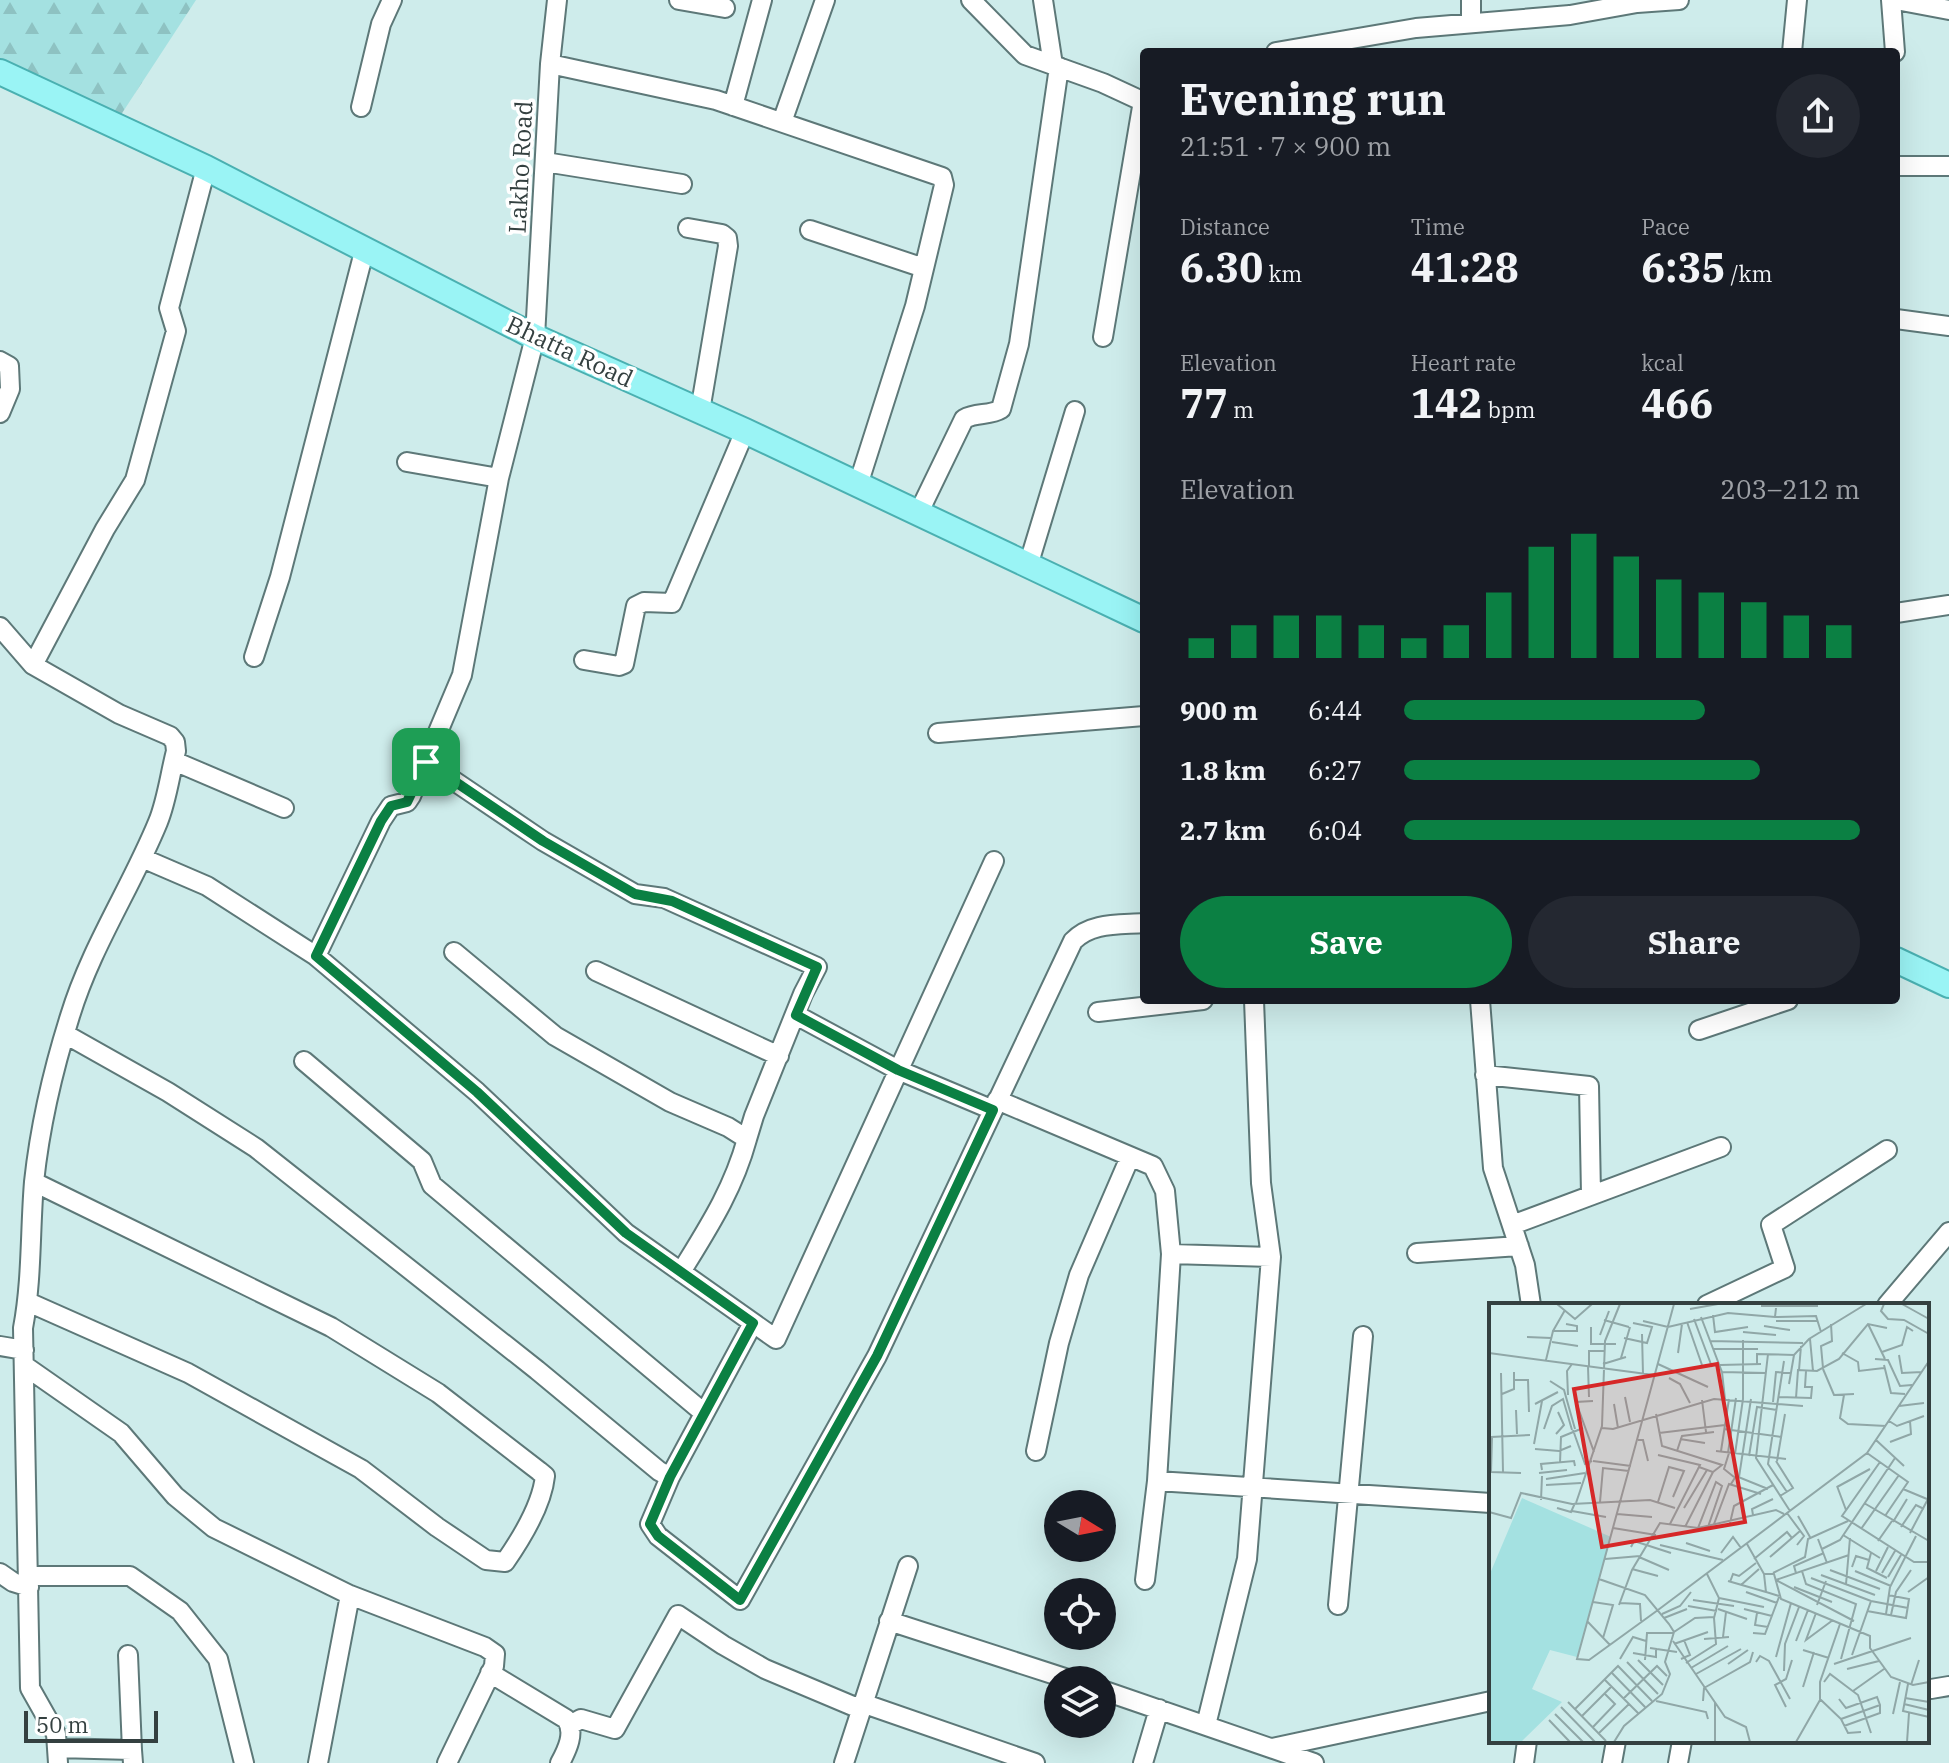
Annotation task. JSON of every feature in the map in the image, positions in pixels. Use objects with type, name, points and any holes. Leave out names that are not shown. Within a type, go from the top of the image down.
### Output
[{"type":"main road","name":"Bhatta Road","points":[[0,72],[206,168],[535,337],[745,431],[1140,618]]},
{"type":"main road","points":[[1900,962],[1949,985]]},
{"type":"street","points":[[361,107],[381,24],[392,0]]},
{"type":"street","name":"Lakho Road","points":[[316,956],[381,821],[391,806],[407,802],[462,675],[499,478],[535,337],[550,64],[557,0]]},
{"type":"street","points":[[679,0],[725,8]]},
{"type":"street","points":[[733,106],[762,0]]},
{"type":"street","points":[[782,122],[825,0]]},
{"type":"street","points":[[971,0],[1025,55],[1140,100]]},
{"type":"street","points":[[918,514],[964,419],[972,414],[996,413],[1001,409],[1019,344],[1056,66],[1043,0]]},
{"type":"street","points":[[1471,0],[1471,23]]},
{"type":"street","points":[[1299,48],[1416,28],[1570,15],[1637,3],[1679,0]]},
{"type":"street","points":[[1792,48],[1797,0]]},
{"type":"street","points":[[1895,48],[1894,0],[1949,10]]},
{"type":"street","points":[[550,64],[733,106],[942,177],[944,185],[915,306],[858,485]]},
{"type":"street","points":[[1103,337],[1140,125]]},
{"type":"street","points":[[545,162],[682,184]]},
{"type":"street","points":[[1900,166],[1949,166]]},
{"type":"street","points":[[33,665],[105,529],[135,480],[176,331],[169,308],[206,168]]},
{"type":"street","points":[[688,228],[722,234],[727,238],[728,246],[700,411]]},
{"type":"street","points":[[810,230],[924,268]]},
{"type":"street","points":[[254,657],[280,577],[365,248]]},
{"type":"street","points":[[1900,320],[1949,326]]},
{"type":"street","points":[[0,361],[9,366],[10,389],[0,413]]},
{"type":"street","points":[[1028,566],[1075,411]]},
{"type":"street","points":[[584,660],[619,666],[624,664],[636,606],[644,602],[672,603],[745,431]]},
{"type":"street","points":[[407,462],[499,478]]},
{"type":"street","points":[[1900,612],[1949,605]]},
{"type":"street","points":[[0,627],[33,665],[119,714],[170,736],[175,742],[174,761],[159,819],[100,936],[65,1034],[48,1093],[34,1182],[28,1302],[23,1328],[30,1688],[56,1734],[58,1756],[132,1756],[128,1655]]},
{"type":"street","points":[[938,733],[1140,716]]},
{"type":"street","points":[[174,761],[284,808]]},
{"type":"street","points":[[426,762],[543,841],[635,894],[672,901],[817,967],[779,1056],[728,1195],[681,1272]]},
{"type":"street","points":[[142,858],[207,886],[316,956],[477,1092],[626,1233],[776,1339],[994,861]]},
{"type":"street","points":[[753,1323],[670,1477],[650,1524],[658,1536],[740,1600],[877,1356],[1073,941],[1081,932],[1092,927],[1140,923]]},
{"type":"street","points":[[454,952],[555,1036],[670,1102],[728,1127],[747,1139]]},
{"type":"street","points":[[596,971],[779,1056]]},
{"type":"street","points":[[1098,1012],[1168,1004]]},
{"type":"street","points":[[1206,1725],[1247,1559],[1271,1257],[1261,1183],[1254,1004]]},
{"type":"street","points":[[1480,1004],[1493,1168],[1525,1265],[1531,1303]]},
{"type":"street","points":[[1699,1030],[1776,1004]]},
{"type":"street","points":[[796,1015],[898,1070],[1153,1166],[1165,1191],[1171,1254],[1157,1481],[1145,1580]]},
{"type":"street","points":[[65,1034],[168,1092],[256,1148],[670,1477]]},
{"type":"street","points":[[304,1061],[422,1161],[432,1185],[704,1413]]},
{"type":"street","points":[[1485,1075],[1589,1086],[1591,1195]]},
{"type":"street","points":[[1512,1225],[1721,1147]]},
{"type":"street","points":[[1711,1303],[1785,1268],[1771,1225],[1887,1150]]},
{"type":"street","points":[[1036,1451],[1059,1343],[1079,1275],[1130,1157]]},
{"type":"street","points":[[28,1302],[188,1373],[361,1469],[486,1560],[505,1562],[541,1493],[545,1476],[539,1471],[438,1393],[331,1327],[34,1182]]},
{"type":"street","points":[[1889,1303],[1949,1232]]},
{"type":"street","points":[[1417,1253],[1519,1246]]},
{"type":"street","points":[[1171,1254],[1271,1257]]},
{"type":"street","points":[[1338,1605],[1363,1336]]},
{"type":"street","points":[[0,1346],[25,1358],[121,1433],[175,1496],[214,1528],[350,1595],[485,1647],[495,1654],[490,1673],[447,1763]]},
{"type":"street","points":[[1157,1481],[1489,1503]]},
{"type":"street","points":[[844,1763],[908,1566]]},
{"type":"street","points":[[0,1573],[13,1582],[130,1576],[180,1611],[218,1659],[244,1763]]},
{"type":"street","points":[[318,1763],[350,1595]]},
{"type":"street","points":[[570,1725],[581,1719],[615,1729],[678,1615],[765,1669],[861,1706],[1035,1763]]},
{"type":"street","points":[[889,1621],[1044,1671]]},
{"type":"street","points":[[490,1673],[566,1719],[570,1725],[567,1750],[560,1763]]},
{"type":"street","points":[[1116,1695],[1314,1763]]},
{"type":"street","points":[[1272,1748],[1489,1701]]},
{"type":"street","points":[[1143,1763],[1159,1709]]},
{"type":"street","points":[[1524,1763],[1527,1743]]},
{"type":"street","points":[[1612,1763],[1616,1743]]},
{"type":"street","points":[[1678,1763],[1682,1743]]},
{"type":"green space","points":[[0,0],[196,0],[113,127],[0,73]]},
{"type":"route","points":[[426,762],[543,841],[635,894],[672,901],[817,967],[796,1015],[898,1070],[993,1110],[877,1356],[740,1600],[658,1536],[650,1524],[670,1477],[753,1323],[626,1233],[477,1092],[316,956],[381,821],[391,806],[407,802],[426,762]]}]
